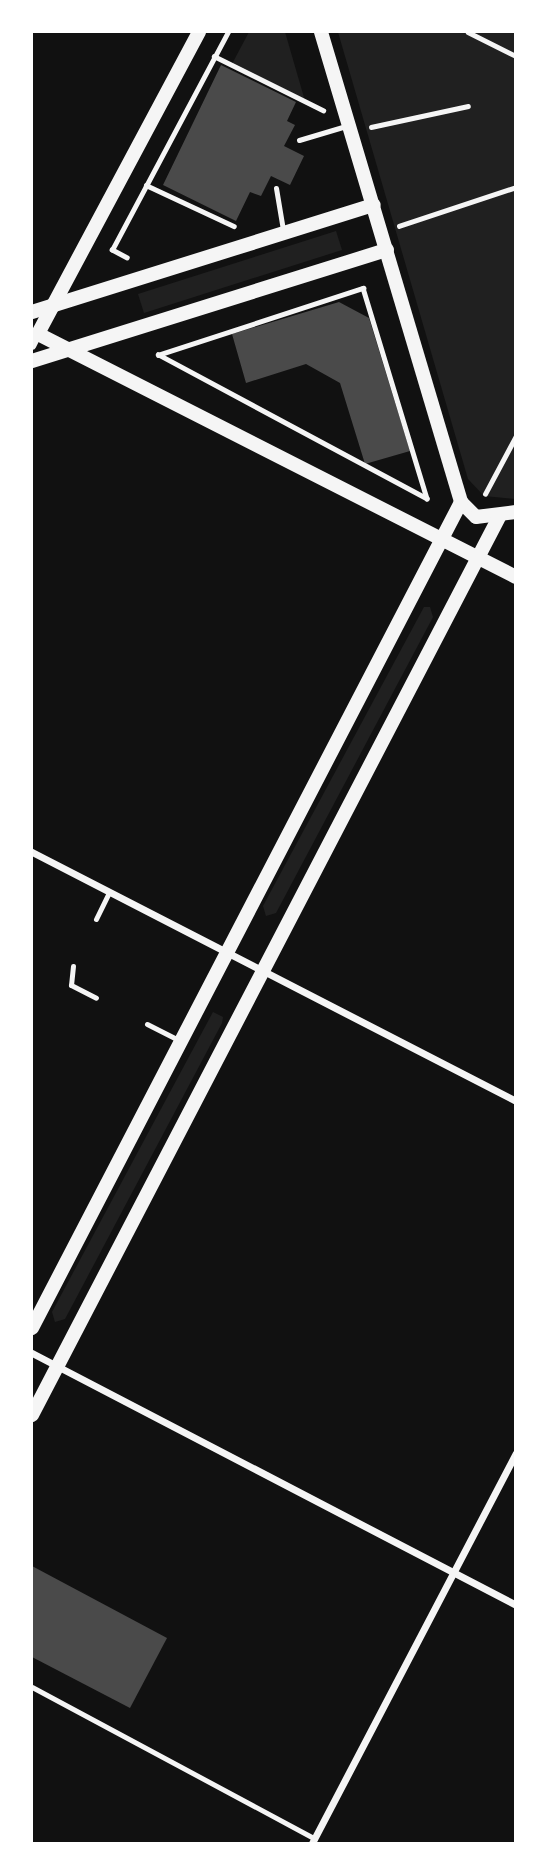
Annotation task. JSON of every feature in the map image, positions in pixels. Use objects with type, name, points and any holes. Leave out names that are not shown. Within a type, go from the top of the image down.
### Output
[{"type":"main road","points":[[199,32],[34,337],[68,348],[516,577]]},
{"type":"main road","points":[[321,32],[461,502],[476,517],[499,517],[516,512]]},
{"type":"main road","points":[[32,312],[374,205]]},
{"type":"main road","points":[[32,361],[387,250]]},
{"type":"main road","points":[[32,1328],[461,502]]},
{"type":"main road","points":[[32,1415],[499,517]]},
{"type":"street","points":[[32,852],[516,1101]]},
{"type":"street","points":[[32,1353],[516,1605]]},
{"type":"street","points":[[313,1841],[516,1453]]},
{"type":"lane","points":[[299,140],[349,125]]},
{"type":"lane","points":[[276,188],[283,233]]},
{"type":"lane","points":[[96,919],[109,892]]},
{"type":"lane","points":[[73,967],[71,985],[96,998]]},
{"type":"lane","points":[[147,1024],[181,1041]]},
{"type":"lane","points":[[32,1687],[313,1841]]},
{"type":"path","points":[[139,255],[127,258],[112,250],[228,32]]},
{"type":"path","points":[[468,32],[516,56]]},
{"type":"path","points":[[214,56],[326,112]]},
{"type":"path","points":[[322,98],[331,130]]},
{"type":"path","points":[[366,128],[468,106]]},
{"type":"path","points":[[146,185],[237,227]]},
{"type":"path","points":[[395,227],[516,187]]},
{"type":"path","points":[[225,231],[280,215]]},
{"type":"path","points":[[363,288],[407,433],[426,499],[158,355],[363,288]]},
{"type":"path","points":[[484,496],[516,436]]},
{"type":"shaded area","points":[[249,32],[285,32],[305,101],[232,64]]},
{"type":"shaded area","points":[[338,32],[515,32],[515,499],[484,496],[468,479]]},
{"type":"shaded area","points":[[336,231],[342,250],[144,313],[138,294]]},
{"type":"shaded area","points":[[424,607],[430,607],[433,617],[276,913],[266,916],[263,906]]},
{"type":"shaded area","points":[[213,1012],[223,1017],[222,1023],[65,1319],[55,1322],[52,1312]]},
{"type":"building","points":[[221,65],[296,102],[287,121],[295,125],[284,146],[304,156],[290,185],[271,176],[261,196],[250,192],[236,221],[163,185]]},
{"type":"building","points":[[339,302],[369,318],[410,451],[365,464],[340,383],[306,364],[246,383],[232,334]]},
{"type":"building","points":[[32,1566],[167,1638],[130,1708],[32,1657]]}]
